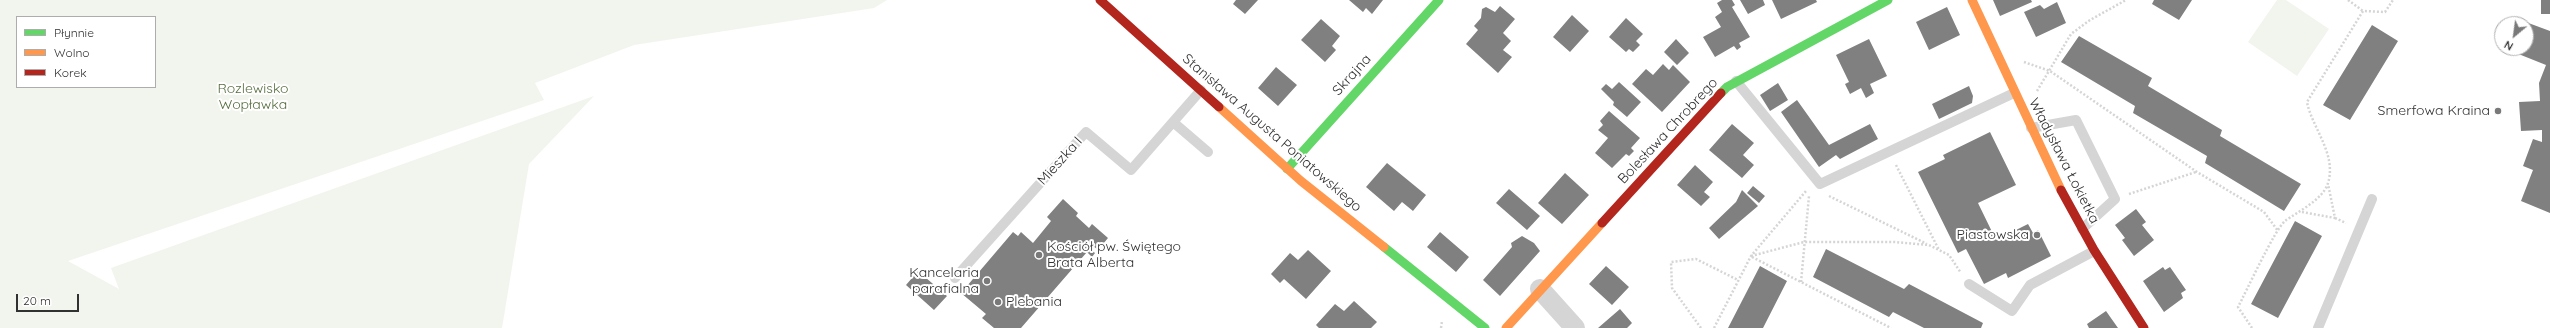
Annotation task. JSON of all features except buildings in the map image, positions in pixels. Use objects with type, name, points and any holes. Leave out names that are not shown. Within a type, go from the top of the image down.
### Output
[{"type":"street","name":"Stanisława Augusta Poniatowskiego","points":[[1100,0],[1287,169],[1485,328]]},
{"type":"street","name":"Skrajna","points":[[1287,169],[1293,160],[1439,0]]},
{"type":"street","name":"Bolesława Chrobrego","points":[[1506,328],[1540,288],[1727,87],[1888,0]]},
{"type":"street","name":"Władysława Łokietka","points":[[1972,0],[2023,112],[2082,229],[2094,251],[2144,328]]},
{"type":"street","points":[[1540,288],[1575,328]]},
{"type":"lane","points":[[1736,81],[1814,184],[1820,184],[2014,93]]},
{"type":"lane","name":"Mieszka I","points":[[955,278],[1086,132],[1132,170],[1201,90]]},
{"type":"lane","points":[[2031,128],[2076,120],[2115,199],[2082,229]]},
{"type":"lane","points":[[1173,122],[1208,152]]},
{"type":"lane","points":[[2318,328],[2372,199]]},
{"type":"lane","points":[[1969,284],[2012,311],[2030,285],[2094,251]]},
{"type":"path","points":[[2023,112],[2050,71],[2071,34],[2090,20],[2126,0]]},
{"type":"path","points":[[2348,0],[2363,10],[2385,12],[2393,0]]},
{"type":"path","points":[[2301,212],[2336,218],[2328,184],[2328,165],[2323,138],[2310,116],[2307,102],[2363,10]]},
{"type":"path","points":[[1996,52],[2050,71],[2197,172],[2264,212],[2278,231]]},
{"type":"path","points":[[1889,152],[1939,250]]},
{"type":"path","points":[[2115,199],[2197,172]]},
{"type":"path","points":[[1801,282],[1804,242],[1814,184]]},
{"type":"path","points":[[1814,184],[1949,255],[1969,284]]},
{"type":"path","points":[[1714,328],[1751,256],[1814,184]]},
{"type":"path","points":[[2252,328],[2238,307],[2278,231],[2284,222],[2308,208],[2328,184]]},
{"type":"path","points":[[1751,256],[1804,242],[1894,242],[1930,245]]},
{"type":"path","points":[[1751,256],[1892,328]]},
{"type":"path","points":[[1701,328],[1672,288],[1671,262],[1696,259],[1738,280]]},
{"type":"green space","name":"Rozlewisko Wopławka","points":[[0,0],[887,0],[874,8],[634,45],[535,83],[544,100],[68,261],[119,289],[111,268],[594,96],[529,164],[502,328],[0,328]]},
{"type":"green space","points":[[2277,0],[2286,0],[2329,29],[2297,76],[2248,42]]},
{"type":"traffic: fast","points":[[1287,169],[1439,0]]},
{"type":"traffic: fast","points":[[1721,93],[1727,87],[1888,0]]},
{"type":"traffic: fast","points":[[1384,247],[1485,328]]},
{"type":"traffic: slow","points":[[1972,0],[2061,190]]},
{"type":"traffic: slow","points":[[1219,107],[1301,181],[1384,247]]},
{"type":"traffic: slow","points":[[1506,328],[1602,223]]},
{"type":"traffic: jam","points":[[1100,0],[1219,107]]},
{"type":"traffic: jam","points":[[1602,223],[1721,93]]},
{"type":"traffic: jam","points":[[2061,190],[2094,250],[2144,328]]},
{"type":"place","name":"Smerfowa Kraina","points":[[2498,111]]},
{"type":"place","name":"Piastowska","points":[[2037,235]]},
{"type":"place","name":"Kościół pw. Świętego Brata Alberta","points":[[1039,255]]},
{"type":"place","name":"Kancelaria parafialna","points":[[987,281]]},
{"type":"place","name":"Plebania","points":[[998,302]]}]
